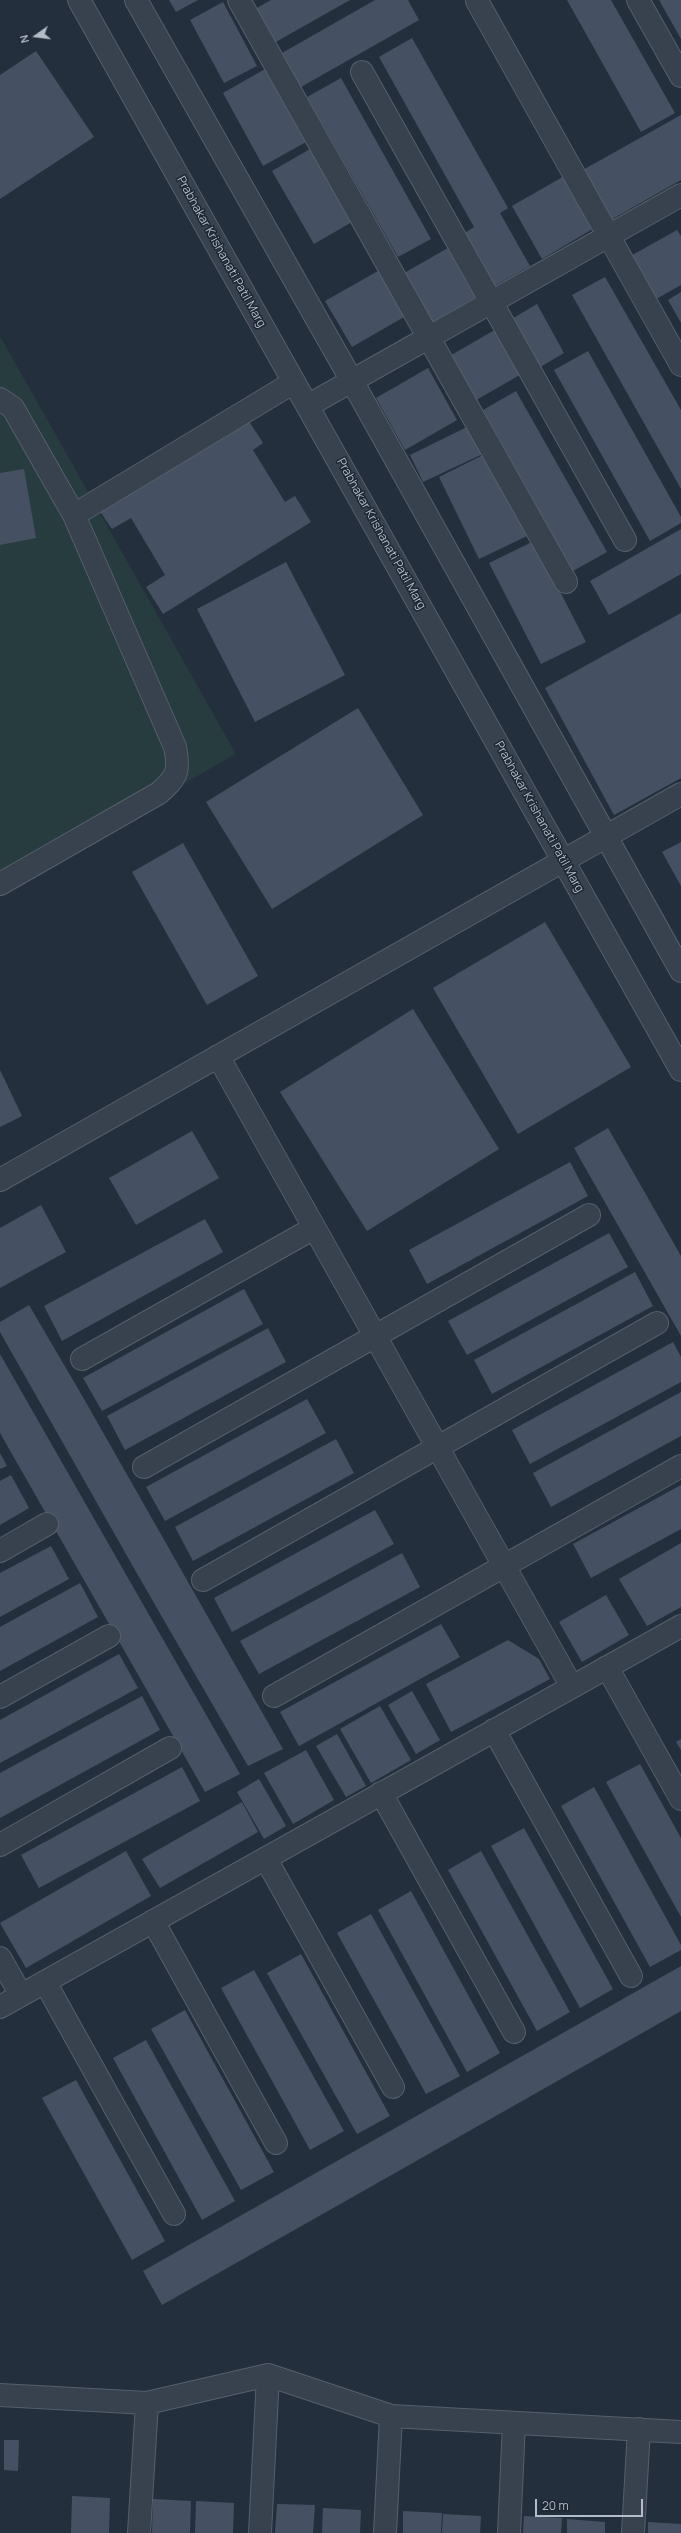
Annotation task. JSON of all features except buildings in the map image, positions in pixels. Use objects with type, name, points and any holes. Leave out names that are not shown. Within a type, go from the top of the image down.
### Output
[{"type":"street","name":"Prabhakar Krishanati Patil Marg","points":[[79,0],[294,382],[309,406],[681,1070]]},
{"type":"street","points":[[136,0],[352,381],[681,971]]},
{"type":"street","points":[[239,0],[566,582]]},
{"type":"street","points":[[638,0],[681,76]]},
{"type":"street","points":[[477,1],[681,365]]},
{"type":"street","points":[[362,72],[624,540]]},
{"type":"street","points":[[309,406],[681,195]]},
{"type":"street","points":[[74,515],[294,382]]},
{"type":"street","points":[[0,399],[13,408],[74,515],[175,748],[179,766],[173,781],[159,793],[0,884]]},
{"type":"street","points":[[0,1180],[681,794]]},
{"type":"street","points":[[218,1056],[572,1687]]},
{"type":"street","points":[[144,1467],[589,1215]]},
{"type":"street","points":[[82,1359],[314,1228]]},
{"type":"street","points":[[203,1580],[657,1323]]},
{"type":"street","points":[[274,1696],[681,1466]]},
{"type":"street","points":[[0,1551],[47,1524]]},
{"type":"street","points":[[0,2007],[681,1626]]},
{"type":"street","points":[[0,1697],[109,1636]]},
{"type":"street","points":[[607,1667],[681,1799]]},
{"type":"street","points":[[494,1730],[631,1976]]},
{"type":"street","points":[[0,1845],[170,1748]]},
{"type":"street","points":[[381,1793],[514,2032]]},
{"type":"street","points":[[266,1858],[393,2087]]},
{"type":"street","points":[[153,1921],[276,2143]]},
{"type":"street","points":[[0,1958],[21,1995]]},
{"type":"street","points":[[45,1982],[174,2214]]},
{"type":"street","points":[[260,2533],[268,2375]]},
{"type":"street","points":[[0,2395],[147,2402],[268,2375],[391,2416],[681,2432]]},
{"type":"street","points":[[139,2533],[147,2402]]},
{"type":"street","points":[[385,2533],[391,2416]]},
{"type":"street","points":[[509,2533],[514,2423]]},
{"type":"street","points":[[633,2533],[639,2429]]},
{"type":"green space","points":[[0,336],[236,754],[0,888]]}]
